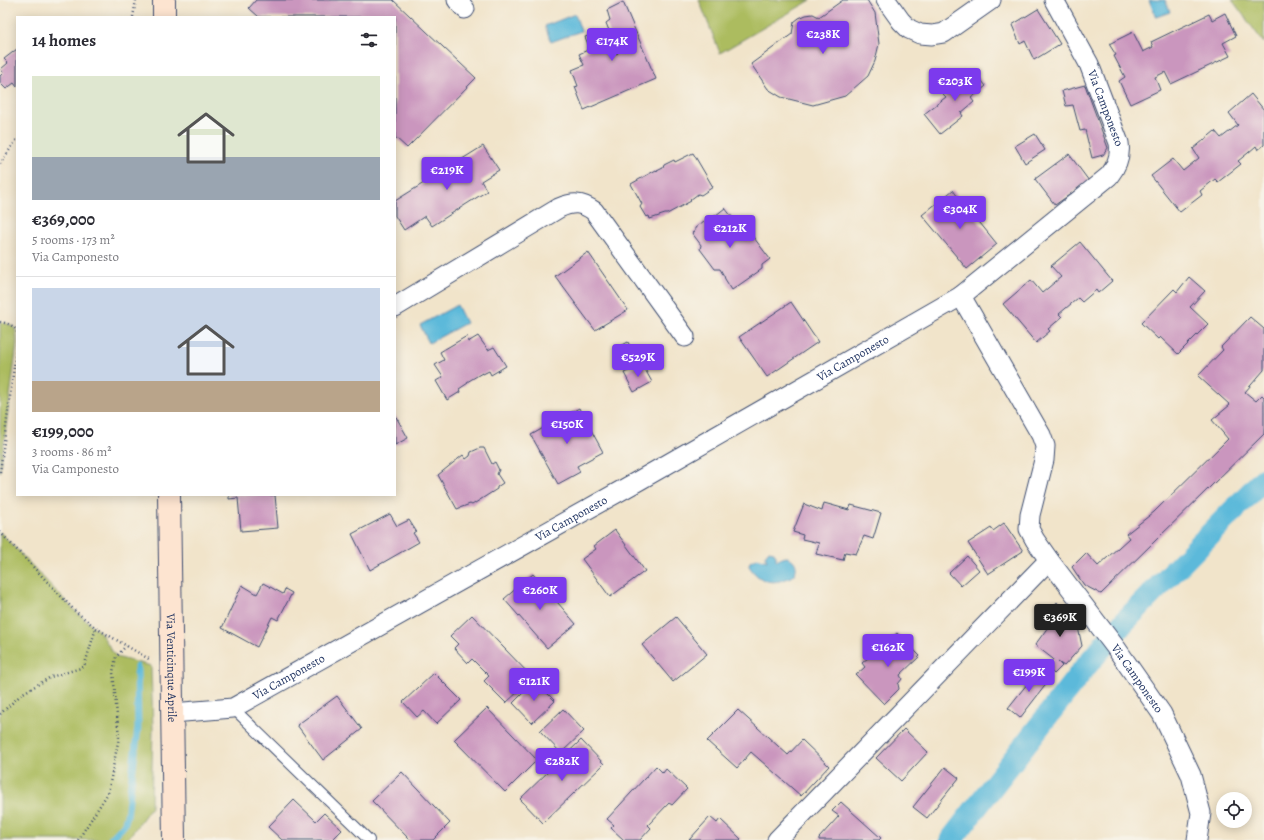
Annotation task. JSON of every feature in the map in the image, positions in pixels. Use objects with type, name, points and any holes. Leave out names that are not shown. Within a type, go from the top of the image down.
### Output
[{"type":"main road","points":[[164,0],[164,16]]},
{"type":"main road","name":"Via Venticinque Aprile","points":[[169,496],[174,840]]},
{"type":"street","points":[[886,0],[901,21],[910,29],[920,34],[932,35],[944,33],[991,0]]},
{"type":"street","name":"Via Camponesto","points":[[172,713],[233,708],[645,478],[961,296],[1109,176],[1116,167],[1121,152],[1120,143],[1089,64],[1054,0]]},
{"type":"street","points":[[396,306],[559,208],[567,204],[577,204],[586,206],[594,212],[685,338]]},
{"type":"street","name":"Via Camponesto","points":[[961,296],[1042,436],[1045,446],[1044,460],[1030,515],[1029,529],[1049,560],[1097,621],[1162,714],[1191,775],[1201,813],[1197,840]]},
{"type":"street","points":[[777,840],[1049,560]]},
{"type":"lane","points":[[233,708],[369,840]]},
{"type":"path","points":[[133,16],[136,0]]},
{"type":"path","points":[[0,164],[16,140]]},
{"type":"path","points":[[0,322],[7,323],[15,327],[16,330]]},
{"type":"path","points":[[0,472],[16,352]]},
{"type":"path","points":[[0,532],[76,611],[96,628],[171,671]]},
{"type":"path","points":[[0,714],[23,693],[51,677],[84,667],[96,628]]},
{"type":"path","points":[[78,840],[108,793],[119,737],[113,672],[116,657],[126,646]]},
{"type":"green space","points":[[699,0],[811,0],[720,53]]},
{"type":"green space","points":[[1232,0],[1264,0],[1264,43]]},
{"type":"green space","points":[[0,322],[9,324],[16,331],[16,352],[0,472]]},
{"type":"green space","points":[[0,532],[75,611],[100,632],[116,657],[151,666],[153,729],[151,807],[127,840],[0,840]]},
{"type":"water","points":[[1149,0],[1165,0],[1170,12],[1156,17]]},
{"type":"water","points":[[575,14],[581,31],[551,42],[545,26]]},
{"type":"water","points":[[457,305],[466,323],[429,343],[420,325]]},
{"type":"water","points":[[769,551],[774,552],[776,561],[787,557],[793,560],[796,565],[796,571],[791,577],[773,582],[764,580],[752,571],[749,566],[750,562],[757,558],[767,561],[765,556]]},
{"type":"building","points":[[256,0],[393,0],[476,78],[407,148],[396,138],[396,16],[258,16],[249,8]]},
{"type":"building","points":[[843,0],[867,0],[875,13],[879,44],[875,61],[868,76],[845,96],[813,105],[781,97],[768,89],[751,64],[792,34],[794,22],[799,18],[813,14],[819,17]]},
{"type":"building","points":[[623,2],[656,79],[584,110],[575,87],[578,86],[572,70],[584,65],[579,54],[590,49],[585,37],[599,32],[616,54],[618,53],[606,23],[610,20],[607,10]]},
{"type":"building","points":[[1038,9],[1060,44],[1034,60],[1025,41],[1020,44],[1012,25]]},
{"type":"building","points":[[1225,13],[1236,36],[1223,43],[1230,56],[1171,84],[1165,72],[1155,77],[1160,90],[1130,104],[1119,81],[1125,77],[1114,56],[1116,55],[1109,44],[1133,32],[1143,52],[1153,47],[1151,42],[1209,14],[1212,20]]},
{"type":"building","points":[[16,50],[16,86],[14,83],[6,89],[0,83],[0,76],[3,73],[1,69],[8,63],[4,59]]},
{"type":"building","points":[[973,70],[986,86],[971,98],[974,102],[961,113],[963,116],[940,134],[924,114],[946,97],[943,94]]},
{"type":"building","points":[[1085,85],[1108,148],[1103,155],[1092,158],[1085,130],[1080,131],[1073,105],[1066,106],[1062,91]]},
{"type":"building","points":[[1251,94],[1264,110],[1264,145],[1258,150],[1256,146],[1238,161],[1241,164],[1218,182],[1215,179],[1200,191],[1202,195],[1180,212],[1151,176],[1173,159],[1183,171],[1199,158],[1193,149],[1215,131],[1221,138],[1238,125],[1229,113]]},
{"type":"building","points":[[1035,134],[1045,150],[1025,163],[1015,146]]},
{"type":"building","points":[[483,146],[499,170],[481,181],[487,191],[432,226],[425,216],[404,230],[396,218],[396,200]]},
{"type":"building","points":[[693,153],[713,187],[701,195],[698,194],[690,200],[691,201],[667,214],[650,219],[649,216],[646,217],[640,207],[642,204],[631,184],[656,170],[657,171],[663,168],[664,165],[674,160],[675,162]]},
{"type":"building","points":[[1069,154],[1089,181],[1055,205],[1035,179]]},
{"type":"building","points":[[953,190],[962,203],[967,207],[997,244],[967,269],[922,215]]},
{"type":"building","points":[[725,208],[742,230],[741,235],[744,239],[751,234],[770,259],[762,265],[762,269],[732,290],[720,269],[715,269],[700,249],[701,245],[692,233],[695,231],[695,228],[704,221],[706,223]]},
{"type":"building","points":[[1080,242],[1112,281],[1098,293],[1096,290],[1082,302],[1078,298],[1059,314],[1062,317],[1048,329],[1050,331],[1036,343],[1003,304],[1031,280],[1042,293],[1061,277],[1051,266]]},
{"type":"building","points":[[588,252],[628,310],[595,330],[555,276]]},
{"type":"building","points":[[1189,277],[1205,291],[1190,307],[1208,324],[1178,354],[1160,337],[1158,339],[1141,323],[1174,289],[1177,292]]},
{"type":"building","points":[[791,302],[818,342],[767,377],[739,337]]},
{"type":"building","points":[[1250,317],[1264,329],[1264,370],[1245,392],[1256,401],[1262,395],[1264,397],[1264,434],[1101,594],[1084,585],[1072,567],[1086,553],[1098,566],[1129,538],[1126,534],[1154,512],[1228,439],[1212,420],[1230,405],[1198,376],[1223,350],[1221,347]]},
{"type":"building","points":[[467,336],[468,342],[478,336],[488,350],[494,347],[506,366],[491,375],[489,371],[483,374],[482,373],[467,382],[468,383],[459,389],[460,392],[447,400],[436,381],[443,377],[435,365],[444,360],[440,352]]},
{"type":"building","points":[[628,342],[634,355],[621,361],[615,349]]},
{"type":"building","points":[[642,364],[652,382],[634,392],[624,373]]},
{"type":"building","points":[[579,408],[603,452],[577,466],[580,472],[558,484],[531,435]]},
{"type":"building","points":[[396,417],[408,438],[396,444]]},
{"type":"building","points":[[484,448],[492,464],[495,462],[499,470],[497,474],[503,483],[497,487],[497,489],[472,505],[470,504],[457,509],[438,475],[463,455],[466,459],[470,456],[471,452]]},
{"type":"building","points":[[229,496],[275,496],[278,528],[241,531],[238,498],[229,499]]},
{"type":"building","points":[[824,503],[849,510],[851,505],[881,513],[873,539],[864,536],[856,554],[845,552],[843,560],[816,554],[819,543],[802,539],[803,535],[793,532],[804,504],[822,511]]},
{"type":"building","points":[[390,514],[397,526],[409,520],[416,531],[413,533],[419,542],[370,570],[352,534]]},
{"type":"building","points":[[1004,523],[1023,551],[988,574],[968,543],[991,528],[993,531]]},
{"type":"building","points":[[615,530],[645,571],[610,597],[582,559],[596,549],[594,546]]},
{"type":"building","points":[[967,556],[979,570],[961,586],[949,573]]},
{"type":"building","points":[[533,574],[576,624],[547,648],[504,599]]},
{"type":"building","points":[[263,583],[283,594],[285,589],[292,593],[278,620],[272,617],[257,647],[222,628],[242,585],[257,594]]},
{"type":"building","points":[[1057,602],[1078,627],[1082,646],[1064,666],[1058,662],[1062,666],[1054,674],[1047,667],[1053,659],[1035,645],[1051,623],[1044,619]]},
{"type":"building","points":[[472,615],[533,678],[506,703],[484,681],[489,676],[472,659],[468,663],[454,648],[458,644],[450,636]]},
{"type":"building","points":[[676,617],[707,654],[673,682],[642,645]]},
{"type":"building","points":[[897,633],[920,656],[900,675],[902,679],[898,684],[899,689],[884,704],[856,675],[865,667],[862,663]]},
{"type":"building","points":[[1039,669],[1051,678],[1020,718],[1008,708]]},
{"type":"building","points":[[434,673],[461,700],[436,724],[424,711],[417,717],[403,702]]},
{"type":"building","points":[[535,681],[555,701],[532,723],[513,703]]},
{"type":"building","points":[[337,696],[362,729],[323,760],[297,725]]},
{"type":"building","points":[[487,708],[537,760],[505,792],[454,740]]},
{"type":"building","points":[[563,709],[584,731],[561,753],[540,731]]},
{"type":"building","points":[[738,710],[788,755],[802,740],[829,766],[801,796],[751,752],[737,768],[707,741]]},
{"type":"building","points":[[904,729],[928,752],[901,781],[876,758]]},
{"type":"building","points":[[581,740],[604,764],[543,823],[520,799]]},
{"type":"building","points":[[656,766],[663,773],[666,769],[687,789],[672,805],[669,803],[648,825],[651,828],[640,840],[624,840],[611,828],[614,825],[607,819]]},
{"type":"building","points":[[945,767],[959,778],[927,818],[913,807]]},
{"type":"building","points":[[402,772],[450,823],[433,840],[410,840],[372,801]]},
{"type":"building","points":[[294,800],[316,821],[324,813],[342,830],[332,840],[282,840],[268,827]]},
{"type":"building","points":[[841,802],[881,838],[879,840],[819,840],[819,838],[839,816],[832,811]]},
{"type":"building","points":[[710,817],[717,823],[720,819],[741,839],[689,840]]},
{"type":"waterway","points":[[951,840],[1086,666],[1124,622],[1264,479]]},
{"type":"waterway","points":[[110,840],[124,825],[127,816],[138,728],[137,667]]}]
